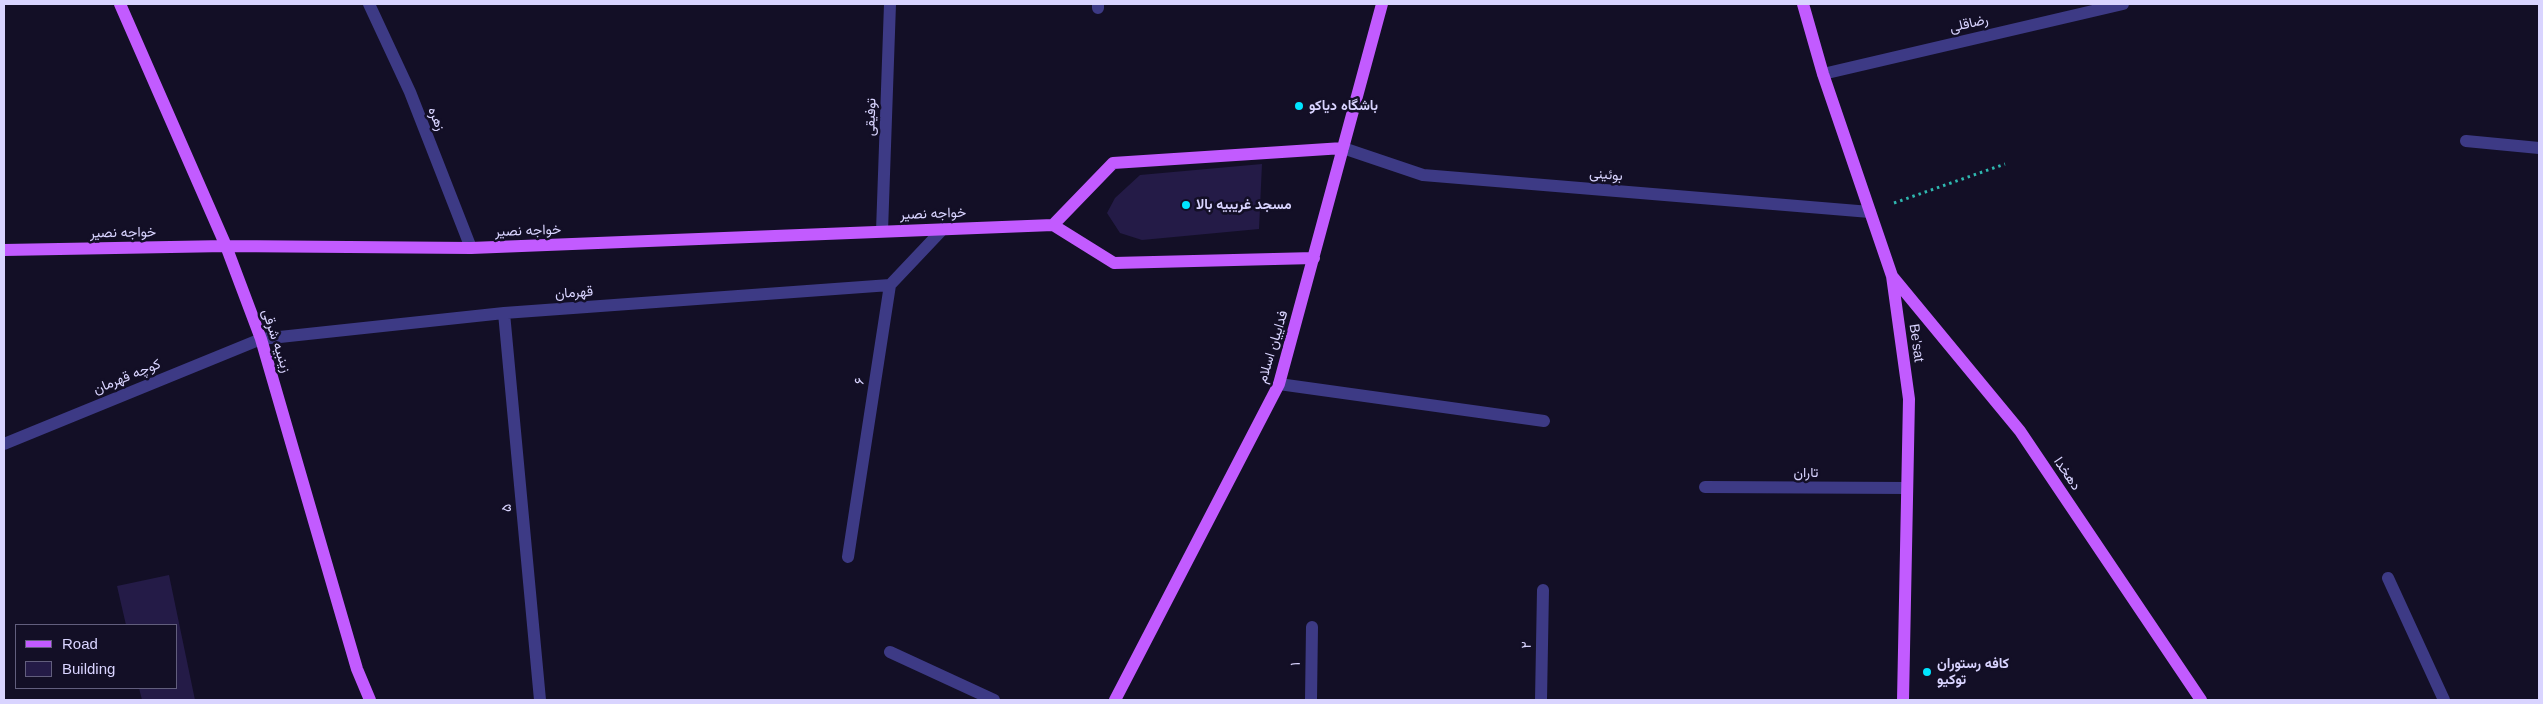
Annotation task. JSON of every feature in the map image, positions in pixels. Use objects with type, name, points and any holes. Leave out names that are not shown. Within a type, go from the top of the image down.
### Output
[{"type":"main road","name":"زینبیه شرقی","points":[[120,4],[226,246],[261,339],[357,669],[370,700]]},
{"type":"main road","name":"فداییان اسلام","points":[[1115,700],[1279,384],[1382,4]]},
{"type":"main road","name":"Be'sat","points":[[1803,4],[1823,74],[1892,276],[1909,399],[1903,700]]},
{"type":"main road","points":[[1314,258],[1114,263],[1053,224],[1113,163],[1343,148]]},
{"type":"main road","name":"خواجه نصیر","points":[[4,250],[226,246],[471,248],[1053,224]]},
{"type":"main road","name":"دهخدا","points":[[1892,276],[2020,431],[2201,700]]},
{"type":"street","name":"زهره","points":[[370,4],[410,92],[471,248]]},
{"type":"street","name":"توفیقی","points":[[882,231],[890,4]]},
{"type":"street","name":"رضاقلی","points":[[1823,74],[2123,4]]},
{"type":"street","points":[[2466,141],[2539,148]]},
{"type":"street","name":"بوئینی","points":[[1343,148],[1423,175],[1870,212]]},
{"type":"street","points":[[890,285],[943,229]]},
{"type":"street","name":"قهرمان","points":[[261,339],[504,313],[890,285]]},
{"type":"street","name":"۶","points":[[848,557],[890,285]]},
{"type":"street","name":"۵","points":[[504,313],[540,700]]},
{"type":"street","name":"کوچه قهرمان","points":[[4,444],[261,339]]},
{"type":"street","points":[[1279,384],[1544,421]]},
{"type":"street","name":"تاران","points":[[1705,487],[1907,488]]},
{"type":"street","points":[[2388,578],[2444,700]]},
{"type":"street","name":"۲","points":[[1541,700],[1543,590]]},
{"type":"street","name":"۱","points":[[1310,700],[1312,627]]},
{"type":"street","points":[[890,652],[994,700]]},
{"type":"path","points":[[1870,212],[2005,164]]},
{"type":"building","name":"مسجد غریبیه بالا","points":[[1262,164],[1259,229],[1142,240],[1120,233],[1107,213],[1115,198],[1140,175]]},
{"type":"building","points":[[169,575],[195,700],[142,700],[139,689],[178,689],[178,624],[126,624],[117,586]]},
{"type":"place","name":"باشگاه دیاکو","points":[[1299,106]]},
{"type":"place","name":"مسجد غریبیه بالا","points":[[1186,205]]},
{"type":"place","name":"کافه رستوران توکیو","points":[[1927,672]]}]
